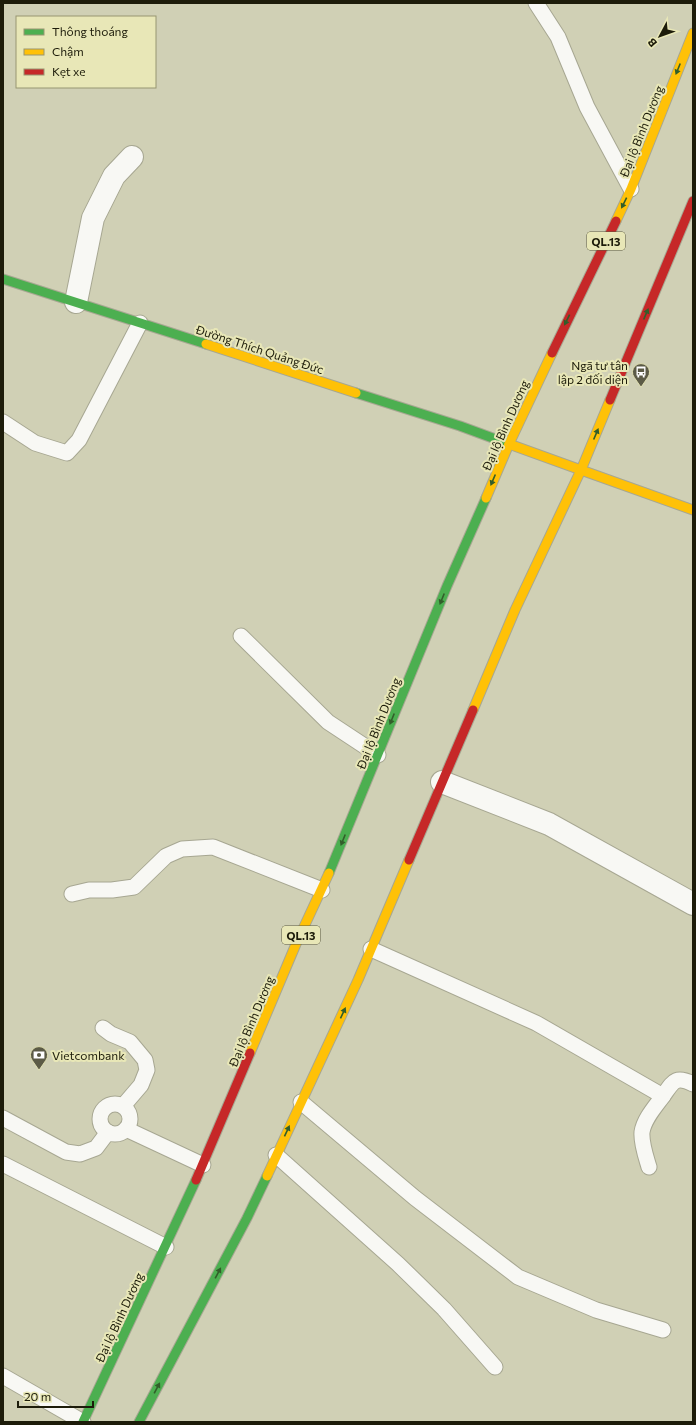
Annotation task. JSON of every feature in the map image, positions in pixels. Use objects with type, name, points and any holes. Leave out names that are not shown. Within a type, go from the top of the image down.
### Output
[{"type":"main road","name":"Đại lộ Bình Dương","points":[[83,1422],[203,1165],[296,944],[322,890],[444,593],[509,444],[630,189],[693,33]]},
{"type":"main road","points":[[139,1422],[247,1218],[358,980],[515,610],[581,470],[693,202]]},
{"type":"main road","name":"Đường Thích Quảng Đức","points":[[3,279],[460,426],[581,470]]},
{"type":"main road","points":[[581,470],[693,510]]},
{"type":"street","points":[[76,302],[93,218],[114,176],[132,157]]},
{"type":"street","points":[[442,782],[549,824],[693,904]]},
{"type":"lane","points":[[536,3],[558,37],[587,107],[630,189]]},
{"type":"lane","points":[[3,422],[36,443],[67,453],[79,440],[140,323]]},
{"type":"lane","points":[[241,636],[328,722],[378,755]]},
{"type":"lane","points":[[72,894],[88,890],[112,890],[134,887],[166,856],[182,849],[213,847],[322,890]]},
{"type":"lane","points":[[371,949],[536,1022],[663,1096]]},
{"type":"lane","points":[[103,1028],[111,1034],[130,1042],[145,1060],[147,1070],[141,1085],[123,1106]]},
{"type":"lane","points":[[649,1167],[644,1149],[642,1133],[648,1118],[672,1083],[677,1079],[683,1079],[693,1084]]},
{"type":"lane","points":[[301,1102],[415,1198],[518,1277],[596,1310],[663,1330]]},
{"type":"lane","points":[[115,1104],[123,1106],[128,1112],[130,1119],[126,1129],[123,1132],[115,1134],[108,1132],[102,1127],[102,1112],[107,1106],[115,1104]]},
{"type":"lane","points":[[3,1118],[66,1152],[80,1154],[96,1148],[108,1132]]},
{"type":"lane","points":[[126,1129],[203,1165]]},
{"type":"lane","points":[[276,1155],[404,1269],[444,1309],[495,1367]]},
{"type":"lane","points":[[3,1164],[166,1247]]},
{"type":"lane","points":[[3,1376],[83,1422]]},
{"type":"traffic: fast","points":[[3,279],[206,344]]},
{"type":"traffic: fast","points":[[356,393],[460,426],[509,444]]},
{"type":"traffic: fast","points":[[329,873],[447,586],[486,498]]},
{"type":"traffic: fast","points":[[139,1422],[247,1218],[267,1176]]},
{"type":"traffic: fast","points":[[83,1422],[196,1180]]},
{"type":"traffic: slow","points":[[616,221],[631,189],[693,33]]},
{"type":"traffic: slow","points":[[206,344],[356,393]]},
{"type":"traffic: slow","points":[[486,498],[509,444],[552,353]]},
{"type":"traffic: slow","points":[[473,710],[515,610],[581,470],[610,400]]},
{"type":"traffic: slow","points":[[509,444],[581,470]]},
{"type":"traffic: slow","points":[[581,470],[693,510]]},
{"type":"traffic: slow","points":[[267,1176],[358,980],[409,860]]},
{"type":"traffic: slow","points":[[250,1053],[296,944],[329,873]]},
{"type":"traffic: jam","points":[[610,400],[693,201]]},
{"type":"traffic: jam","points":[[552,353],[616,221]]},
{"type":"traffic: jam","points":[[409,860],[473,710]]},
{"type":"traffic: jam","points":[[196,1180],[250,1053]]},
{"type":"place","name":"Ngã tư tân lập 2 đối diện","points":[[641,387]]},
{"type":"place","name":"Vietcombank","points":[[39,1070]]}]
